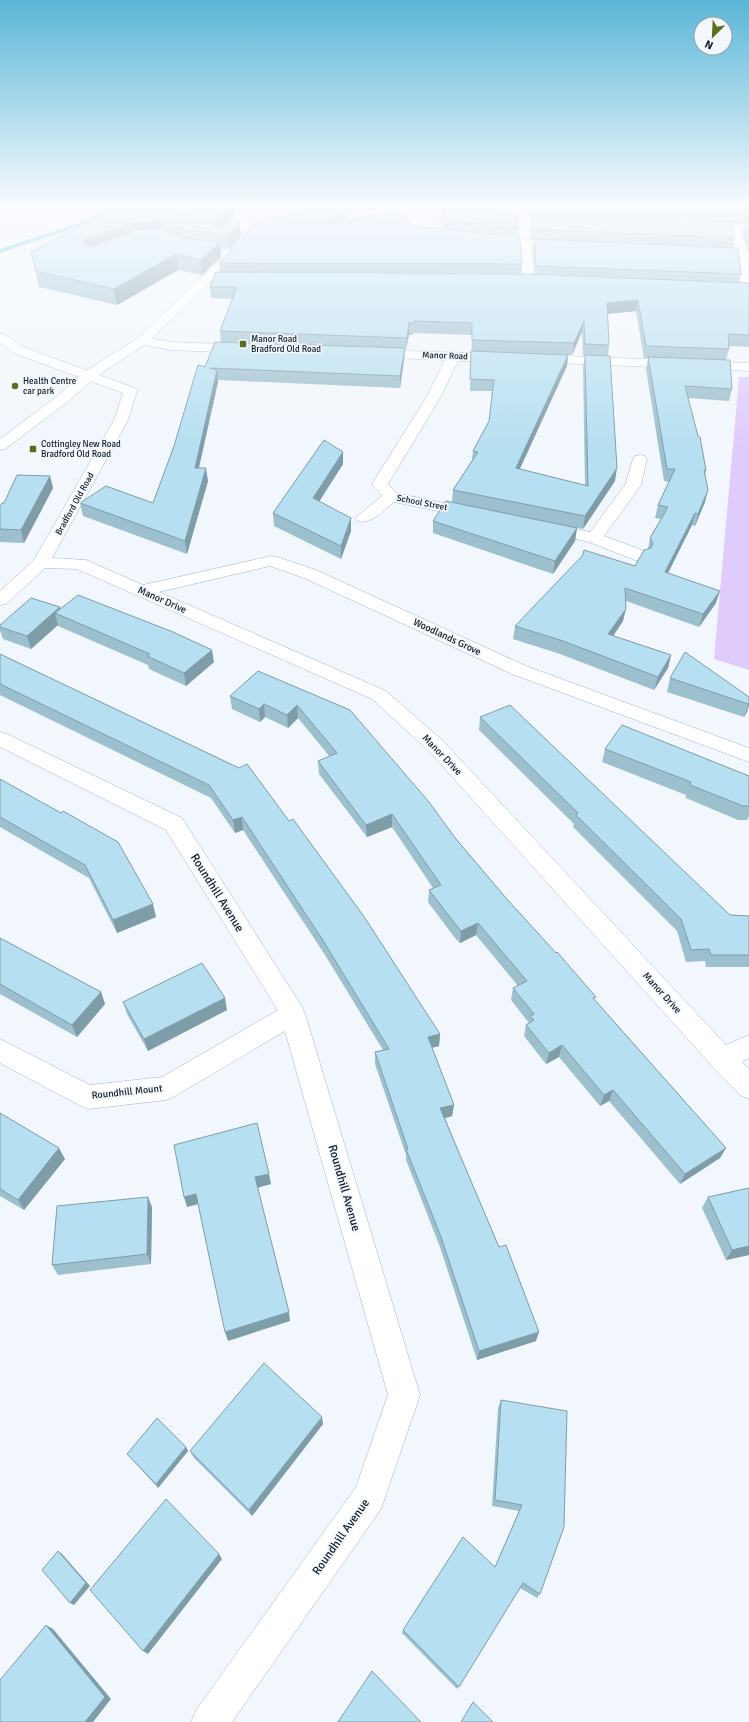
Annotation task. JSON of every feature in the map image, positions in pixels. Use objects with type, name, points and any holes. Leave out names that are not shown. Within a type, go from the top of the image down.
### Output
[{"type":"street","points":[[0,446],[64,397],[89,375],[142,341],[198,287]]},
{"type":"street","points":[[715,289],[746,290],[745,287]]},
{"type":"street","points":[[0,337],[18,350],[89,375]]},
{"type":"street","points":[[142,341],[172,346],[255,349]]},
{"type":"street","name":"Manor Road","points":[[362,353],[749,367]]},
{"type":"street","name":"School Street","points":[[454,356],[433,398],[380,484],[390,497],[489,517]]},
{"type":"street","name":"Bradford Old Road","points":[[0,600],[41,563],[121,420],[130,391],[89,375]]},
{"type":"street","points":[[594,538],[632,485],[640,460]]},
{"type":"street","name":"School Street","points":[[363,518],[390,497]]},
{"type":"street","points":[[534,526],[594,538],[641,556]]},
{"type":"street","name":"Woodlands Grove","points":[[141,591],[271,561],[310,574],[519,670],[749,755]]},
{"type":"street","name":"Manor Drive","points":[[41,563],[80,564],[379,695],[436,746],[749,1087]]},
{"type":"street","name":"Roundhill Avenue","points":[[0,739],[174,824],[293,1014],[404,1395],[369,1497],[210,1722]]},
{"type":"street","name":"Roundhill Mount","points":[[0,1050],[88,1097],[166,1088],[293,1014]]},
{"type":"street","points":[[722,1059],[749,1046]]},
{"type":"shaded area","points":[[739,377],[749,377],[749,670],[714,659]]},
{"type":"building","points":[[237,287],[749,287],[749,335],[728,334],[729,349],[646,346],[638,300],[607,303],[609,345],[585,344],[584,321],[574,343],[472,340],[472,323],[414,321],[414,323],[409,323],[407,338],[220,331]]},
{"type":"building","points":[[215,342],[405,348],[400,376],[210,368],[217,370],[195,468],[206,468],[185,541],[80,503],[106,486],[153,503],[174,446],[198,365],[205,367]]},
{"type":"building","points":[[471,351],[568,355],[516,468],[588,486],[585,355],[610,356],[617,468],[585,516],[453,490],[478,452],[473,451],[489,421],[494,380],[470,379]]},
{"type":"building","points":[[648,357],[730,360],[732,389],[685,386],[698,436],[700,437],[708,490],[698,514],[695,513],[665,572],[720,591],[703,614],[625,588],[626,609],[608,634],[671,655],[658,677],[563,641],[515,626],[583,555],[584,550],[635,566],[644,550],[651,548],[653,543],[650,538],[668,507],[658,505],[675,469],[667,469]]},
{"type":"building","points":[[324,440],[343,452],[313,498],[351,518],[341,546],[273,513]]},
{"type":"building","points":[[17,475],[50,476],[21,530],[0,529],[0,506],[4,503]]},
{"type":"building","points":[[446,501],[577,528],[555,561],[433,521]]},
{"type":"building","points":[[78,595],[173,632],[212,650],[184,673],[147,656],[150,654],[55,613]]},
{"type":"building","points":[[31,598],[60,607],[27,636],[0,627],[0,625]]},
{"type":"building","points":[[685,652],[749,697],[749,703],[748,704],[670,678]]},
{"type":"building","points":[[0,654],[239,768],[247,764],[289,821],[293,819],[365,918],[440,1034],[428,1037],[454,1105],[440,1108],[499,1247],[506,1245],[539,1332],[479,1351],[441,1237],[406,1149],[408,1149],[375,1052],[389,1049],[324,942],[242,817],[233,820],[209,785],[0,684]]},
{"type":"building","points":[[258,671],[350,710],[429,802],[456,839],[506,898],[556,953],[557,952],[596,997],[593,998],[726,1148],[685,1174],[613,1090],[604,1095],[562,1045],[549,1053],[526,1025],[534,1020],[530,1016],[534,1014],[513,988],[527,981],[478,923],[461,931],[429,890],[441,885],[392,814],[366,825],[318,761],[337,753],[297,705],[287,715],[264,704],[259,709],[230,696]]},
{"type":"building","points":[[510,705],[730,915],[749,916],[749,955],[711,955],[709,949],[691,950],[681,919],[576,815],[578,813],[480,717]]},
{"type":"building","points":[[622,725],[749,776],[749,806],[743,806],[690,785],[691,782],[605,749]]},
{"type":"building","points":[[0,779],[61,813],[63,811],[118,842],[153,904],[113,920],[85,865],[0,817]]},
{"type":"building","points":[[0,938],[101,992],[72,1025],[0,984]]},
{"type":"building","points":[[202,963],[225,998],[144,1039],[123,1002]]},
{"type":"building","points":[[0,1113],[59,1148],[18,1200],[0,1189]]},
{"type":"building","points":[[257,1123],[269,1174],[255,1177],[289,1312],[225,1332],[196,1194],[184,1197],[174,1145]]},
{"type":"building","points":[[749,1188],[749,1246],[732,1250],[708,1197]]},
{"type":"building","points":[[148,1197],[147,1254],[52,1265],[57,1206]]},
{"type":"building","points":[[264,1363],[322,1417],[249,1510],[190,1451]]},
{"type":"building","points":[[501,1400],[567,1411],[564,1527],[540,1594],[523,1583],[459,1687],[403,1630],[463,1537],[495,1567],[522,1505],[495,1500]]},
{"type":"building","points":[[157,1418],[186,1447],[156,1484],[127,1454]]},
{"type":"building","points":[[166,1499],[219,1554],[143,1651],[90,1590]]},
{"type":"building","points":[[58,1551],[86,1583],[70,1603],[42,1570]]},
{"type":"building","points":[[46,1625],[105,1697],[85,1722],[0,1722],[0,1680]]},
{"type":"building","points":[[372,1671],[421,1722],[338,1722]]},
{"type":"building","points":[[473,1702],[493,1722],[461,1722]]},
{"type":"place","name":"Manor Road Bradford Old Road","points":[[243,344]]},
{"type":"place","name":"Health Centre car park","points":[[15,386]]},
{"type":"place","name":"Cottingley New Road Bradford Old Road","points":[[33,449]]}]
